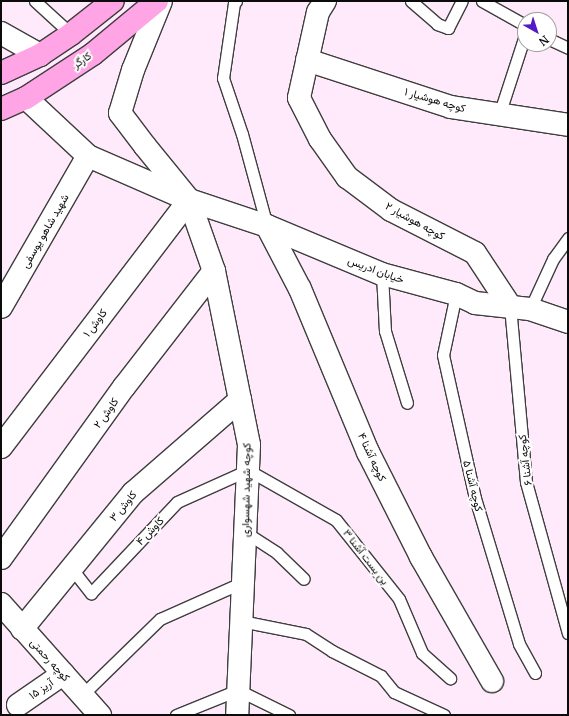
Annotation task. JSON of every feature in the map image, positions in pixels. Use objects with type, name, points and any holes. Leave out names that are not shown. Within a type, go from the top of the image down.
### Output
[{"type":"main road","points":[[1,73],[40,55],[71,34],[113,1]]},
{"type":"main road","name":"کارگر","points":[[1,109],[26,98],[93,54],[156,1]]},
{"type":"street","points":[[161,1],[133,70],[120,113],[189,200]]},
{"type":"street","name":"کوچه هوشیار ۲","points":[[325,1],[318,12],[299,98],[320,138],[347,177],[391,210],[475,253],[520,307]]},
{"type":"street","points":[[1,33],[40,55]]},
{"type":"street","name":"کوچه هوشیار ۱","points":[[307,60],[451,107],[568,125]]},
{"type":"street","name":"خیابان ادریس","points":[[26,98],[88,156],[189,200],[267,226],[382,274],[456,294],[475,303],[520,307],[568,322]]},
{"type":"street","name":"شهید شاهو یوسفی","points":[[1,307],[88,156]]},
{"type":"street","name":"کوچه شهید شهسواری","points":[[189,200],[214,271],[249,445],[238,715]]},
{"type":"street","name":"کاوش ۱","points":[[1,447],[189,200]]},
{"type":"street","name":"کوچه آشنا ۴","points":[[267,226],[300,289],[368,452],[421,557],[492,681]]},
{"type":"street","name":"کاوش ۲","points":[[1,558],[124,387],[214,271]]},
{"type":"street","name":"کاوش ۳","points":[[22,629],[133,493],[240,400]]},
{"type":"street","name":"کوچه رحمتی","points":[[2,607],[82,695],[96,714]]},
{"type":"street","name":"آریز ۱۵","points":[[18,705],[63,674]]},
{"type":"lane","points":[[35,1],[71,34]]},
{"type":"lane","points":[[236,1],[234,3],[223,78],[242,134],[267,226]]},
{"type":"lane","points":[[411,1],[437,24],[448,28],[462,1]]},
{"type":"lane","points":[[482,1],[517,21]]},
{"type":"lane","points":[[557,43],[568,48]]},
{"type":"lane","points":[[499,115],[519,52]]},
{"type":"lane","points":[[520,307],[568,238]]},
{"type":"lane","points":[[382,274],[385,331],[407,403]]},
{"type":"lane","name":"کوچه آشنا ۵","points":[[456,294],[443,355],[475,498],[520,644],[535,673]]},
{"type":"lane","name":"کوچه آشنا ۶","points":[[520,307],[526,482],[568,633]]},
{"type":"lane","name":"کاوش ۴","points":[[72,569],[91,593],[177,502],[248,470]]},
{"type":"lane","name":"بن بست آشنا ۳","points":[[248,470],[336,520],[399,599],[422,653],[450,678]]},
{"type":"lane","points":[[245,532],[277,553],[304,579]]},
{"type":"lane","points":[[82,695],[160,619],[243,582]]},
{"type":"lane","points":[[241,621],[306,634],[332,651],[381,676],[394,692],[444,715]]},
{"type":"lane","points":[[176,715],[238,690],[289,715]]}]
